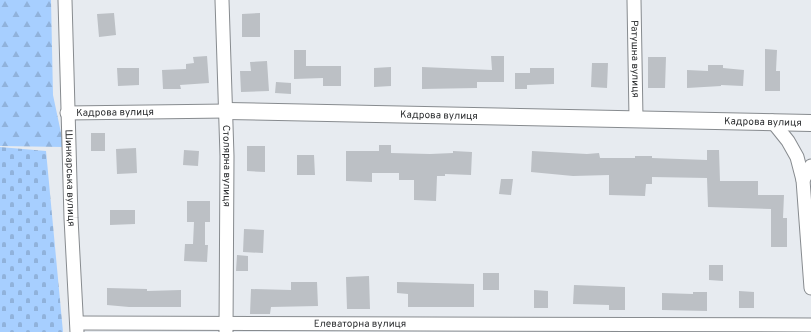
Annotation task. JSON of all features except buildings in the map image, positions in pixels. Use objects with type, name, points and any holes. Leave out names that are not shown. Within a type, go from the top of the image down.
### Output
[{"type":"street","name":"Шинкарська вулиця","points":[[65,0],[67,113],[77,327]]},
{"type":"street","name":"Столярна вулиця","points":[[222,0],[227,111],[226,327]]},
{"type":"street","name":"Ратушна вулиця","points":[[634,0],[636,118]]},
{"type":"street","name":"Кадрова вулиця","points":[[67,113],[227,111],[811,122]]},
{"type":"street","points":[[772,121],[788,141],[797,157],[803,180],[811,288]]},
{"type":"street","points":[[803,180],[811,166]]},
{"type":"street","name":"Елеваторна вулиця","points":[[77,327],[811,324]]},
{"type":"green space","points":[[0,0],[51,0],[53,95],[64,147],[0,146]]},
{"type":"green space","points":[[0,147],[46,151],[63,332],[0,332]]}]
